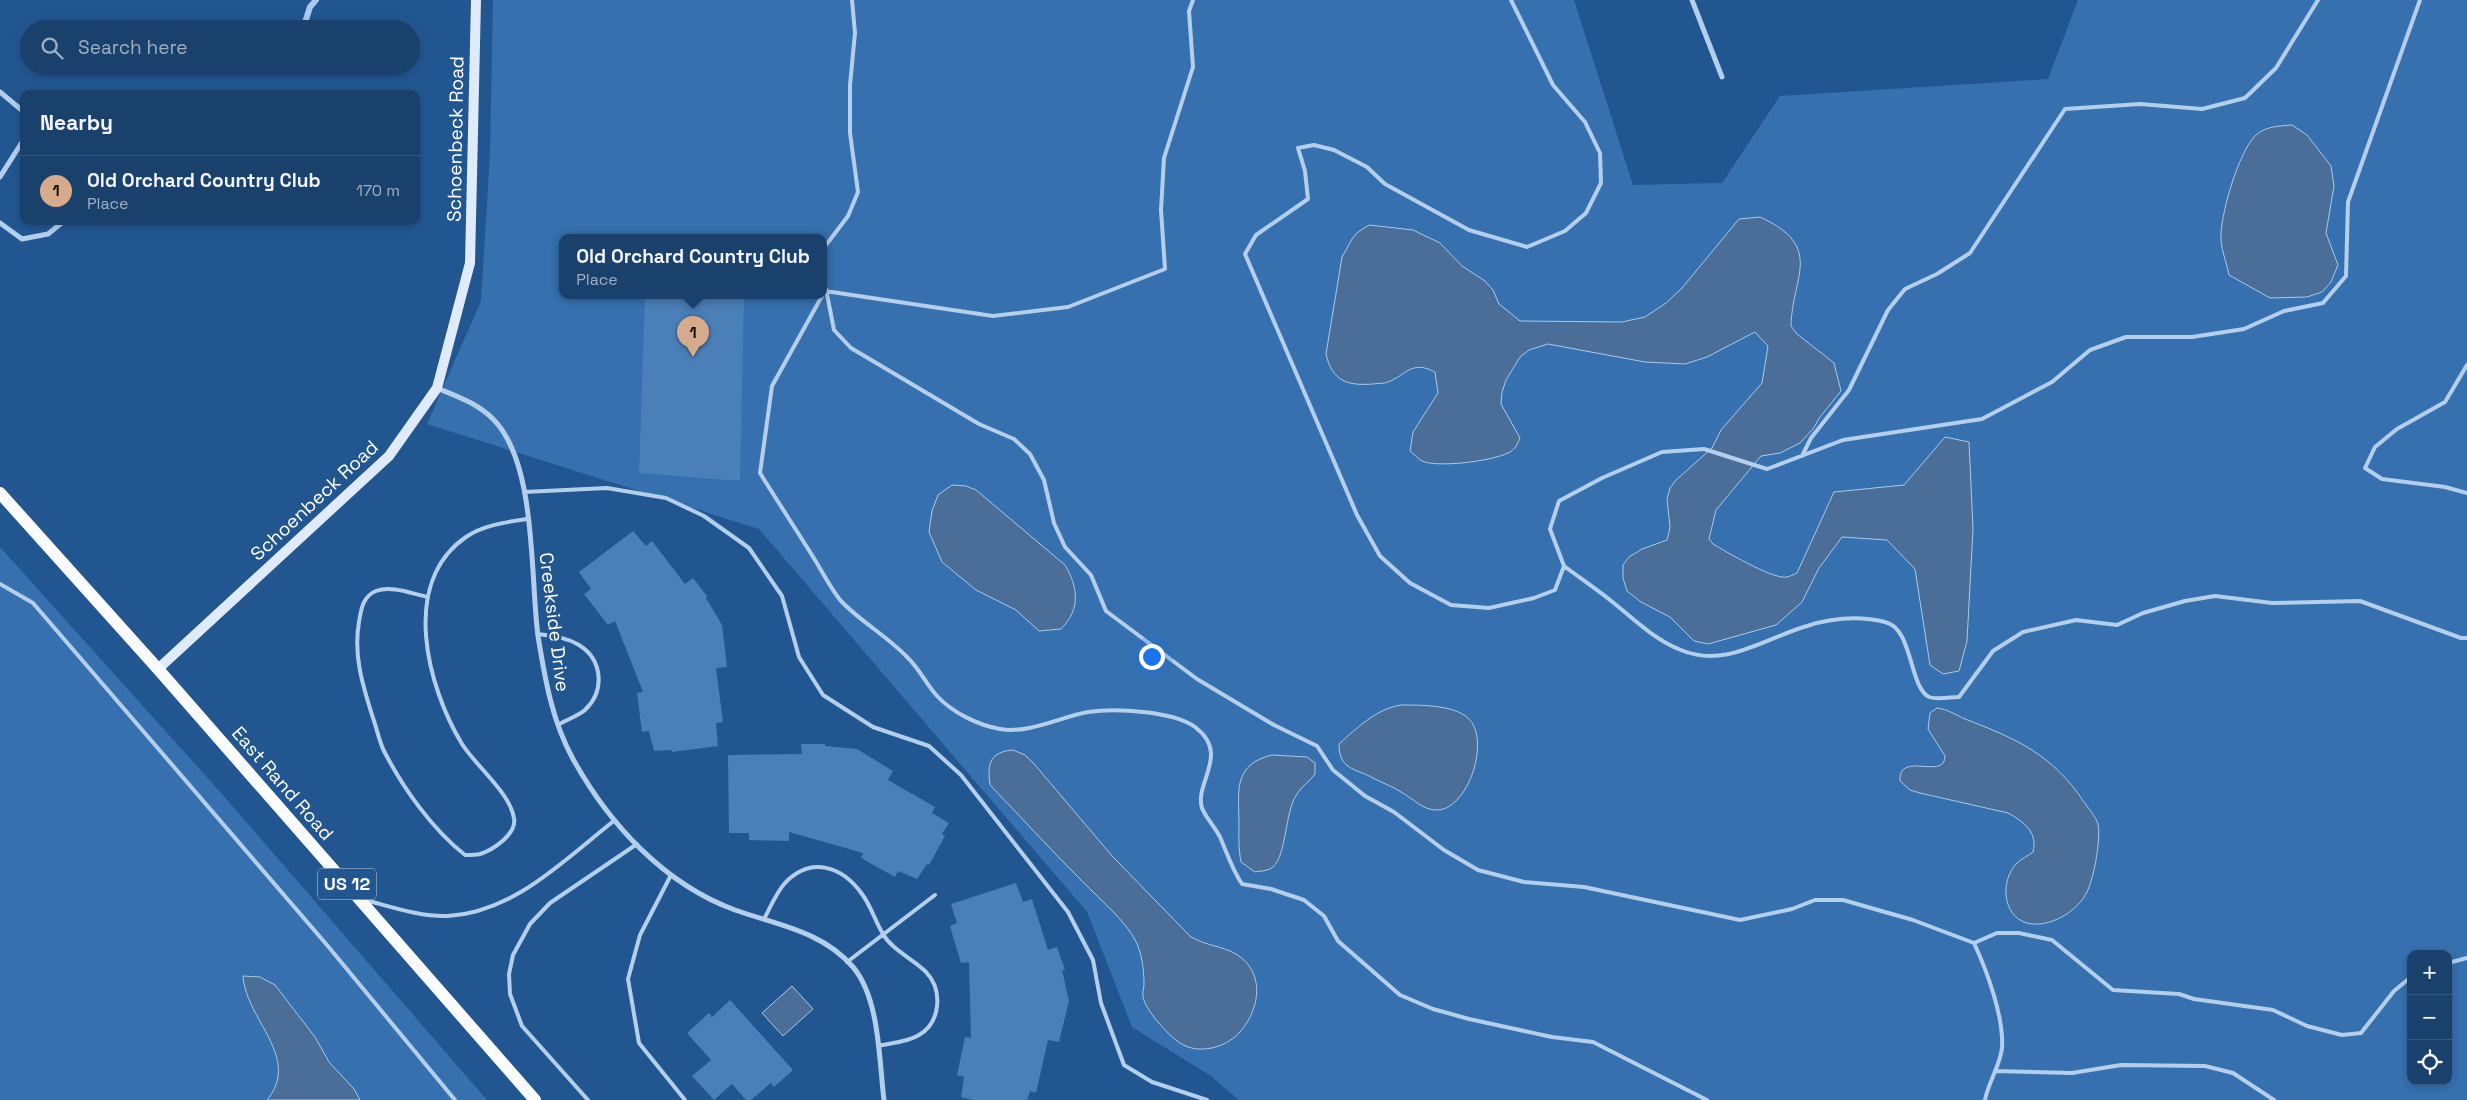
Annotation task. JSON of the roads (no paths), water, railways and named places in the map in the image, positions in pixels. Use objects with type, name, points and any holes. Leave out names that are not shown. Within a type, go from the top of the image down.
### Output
[{"type":"main road","name":"Schoenbeck Road","points":[[158,669],[389,456],[437,388],[470,263],[476,0]]},
{"type":"main road","name":"East Rand Road","points":[[0,493],[158,669],[535,1100]]},
{"type":"street","points":[[1692,0],[1722,77]]},
{"type":"street","points":[[0,92],[20,109]]},
{"type":"street","points":[[0,177],[20,145]]},
{"type":"street","points":[[0,223],[22,239],[48,234],[59,225]]},
{"type":"street","name":"Creekside Drive","points":[[437,388],[467,400],[493,419],[513,448],[524,492],[538,634],[552,712],[573,758],[607,812],[658,866],[692,889],[732,909],[815,936],[854,968],[871,1001],[877,1027],[884,1100]]},
{"type":"lane","points":[[827,244],[848,216],[858,192],[850,133],[850,85],[855,33],[852,0]]},
{"type":"lane","points":[[827,288],[993,316],[1068,307],[1165,270],[1162,210],[1164,158],[1193,67],[1189,11],[1193,0]]},
{"type":"lane","points":[[1511,0],[1553,85],[1585,122],[1600,153],[1601,183],[1586,213],[1565,231],[1527,247],[1468,230],[1385,184],[1367,167],[1334,150],[1314,145],[1298,148],[1305,171],[1308,199],[1256,235],[1245,254],[1357,515],[1380,556],[1410,583],[1452,605],[1489,608],[1534,598],[1555,590],[1564,566]]},
{"type":"lane","points":[[1802,456],[1811,438],[1849,390],[1888,310],[1905,289],[1938,274],[1970,253],[2065,109],[2140,104],[2202,109],[2245,98],[2276,68],[2318,0]]},
{"type":"lane","points":[[2420,0],[2348,202],[2346,276],[2322,303],[2284,311],[2244,329],[2192,337],[2126,337],[2090,350],[2052,382],[1982,419],[1843,440],[1767,469],[1704,449],[1662,452],[1602,478],[1559,501],[1550,529],[1564,566],[1652,635],[1682,651],[1711,657],[1740,652],[1806,626],[1833,620],[1863,618],[1888,622],[1903,638],[1914,666],[1919,688],[1930,697],[1959,697],[1993,651],[2024,632],[2076,620],[2117,625],[2143,613],[2185,601],[2216,596],[2272,603],[2360,601],[2434,629],[2461,638],[2467,638]]},
{"type":"lane","points":[[827,297],[834,330],[851,348],[979,424],[1014,439],[1030,454],[1044,480],[1054,523],[1065,547],[1091,575],[1106,612],[1197,679],[1274,725],[1317,746],[1334,770],[1365,796],[1394,812],[1444,850],[1478,870],[1524,882],[1584,887],[1740,920],[1792,909],[1816,900],[1843,900],[1913,920],[1974,944],[1984,966],[1999,1018],[2002,1048],[1986,1100]]},
{"type":"lane","points":[[821,299],[772,386],[760,474],[840,599],[862,621],[884,636],[909,658],[937,697],[957,712],[974,721],[1000,729],[1021,729],[1089,712],[1114,710],[1174,717],[1196,728],[1211,747],[1211,765],[1204,786],[1202,806],[1220,836],[1230,866],[1242,884],[1272,889],[1304,900],[1324,916],[1338,941],[1400,995],[1433,1009],[1469,1019],[1552,1037],[1593,1042],[1707,1100]]},
{"type":"lane","points":[[2467,365],[2445,402],[2397,429],[2375,447],[2365,468],[2382,479],[2445,487],[2467,493]]},
{"type":"lane","points":[[524,492],[606,488],[666,498],[704,516],[749,548],[782,596],[799,657],[823,695],[873,727],[929,746],[961,775],[1068,912],[1093,960],[1101,1003],[1124,1065],[1152,1082],[1207,1100]]},
{"type":"lane","points":[[428,598],[390,589],[378,590],[369,595],[362,605],[360,614],[357,660],[383,750],[424,814],[450,844],[465,855],[480,854],[505,838],[511,831],[515,820],[511,808],[501,793],[463,745],[450,722],[432,678],[427,650],[428,598],[432,580],[438,568],[446,556],[466,537],[490,527],[527,519]]},
{"type":"lane","points":[[0,584],[33,603],[327,944],[455,1100]]},
{"type":"lane","points":[[538,634],[563,638],[580,646],[591,656],[600,678],[598,694],[584,711],[558,725]]},
{"type":"lane","points":[[359,898],[418,913],[447,916],[480,912],[504,902],[536,882],[615,820]]},
{"type":"lane","points":[[588,1100],[522,1026],[510,994],[509,974],[513,955],[530,924],[550,903],[637,844]]},
{"type":"lane","points":[[764,920],[784,884],[797,872],[810,868],[826,868],[841,871],[851,879],[867,901],[883,936],[925,972],[934,984],[938,996],[936,1012],[930,1025],[919,1035],[878,1046]]},
{"type":"lane","points":[[672,875],[640,934],[628,979],[639,1043],[685,1100]]},
{"type":"lane","points":[[847,962],[935,895]]},
{"type":"lane","points":[[1974,944],[1997,933],[2019,933],[2052,940],[2113,990],[2179,994],[2203,1000],[2273,1010],[2307,1026],[2342,1035],[2361,1033],[2394,991],[2407,980]]},
{"type":"lane","points":[[2452,962],[2467,958]]},
{"type":"lane","points":[[1995,1071],[2072,1073],[2122,1065],[2205,1066],[2233,1073],[2274,1100]]},
{"type":"waterway","points":[[306,20],[310,7],[316,0]]},
{"type":"place","name":"Old Orchard Country Club","points":[[693,357]]}]
